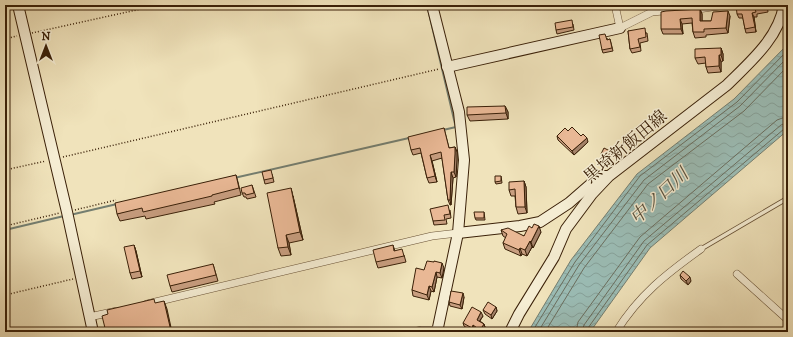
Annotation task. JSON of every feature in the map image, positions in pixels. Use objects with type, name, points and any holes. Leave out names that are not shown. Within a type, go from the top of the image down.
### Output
[{"type":"street","points":[[18,5],[53,159],[67,212],[93,332]]},
{"type":"street","points":[[412,332],[422,330],[437,331],[458,233],[464,160],[459,112],[432,5]]},
{"type":"street","points":[[615,5],[620,28]]},
{"type":"street","points":[[447,67],[620,28],[657,8],[683,10],[726,5]]},
{"type":"street","name":"黒埼新飯田線","points":[[510,332],[519,314],[554,257],[566,228],[592,194],[609,176],[722,89],[744,68],[758,54],[777,26],[784,5]]},
{"type":"street","points":[[143,305],[432,236],[520,226],[540,222],[569,203],[600,176],[609,176]]},
{"type":"street","points":[[616,332],[627,314],[657,281],[701,249]]},
{"type":"street","points":[[737,274],[788,320]]},
{"type":"street","points":[[89,317],[127,308]]},
{"type":"lane","points":[[701,249],[788,198]]},
{"type":"path","points":[[5,39],[159,5]]},
{"type":"path","points":[[5,170],[447,67]]},
{"type":"path","points":[[5,295],[81,278]]},
{"type":"water","name":"中ノ口川","points":[[788,44],[788,130],[650,248],[590,332],[528,332],[571,260],[637,174],[734,99]]},
{"type":"building","points":[[736,5],[766,5],[767,7],[755,9],[756,12],[752,13],[755,27],[745,29],[742,14],[737,14]]},
{"type":"building","points":[[700,9],[700,21],[711,21],[713,12],[728,11],[726,28],[704,29],[704,32],[693,32],[692,18],[680,19],[681,29],[661,29],[661,12]]},
{"type":"building","points":[[572,20],[573,27],[556,30],[555,23]]},
{"type":"building","points":[[645,28],[646,37],[638,39],[640,47],[630,49],[628,31]]},
{"type":"building","points":[[605,34],[607,40],[610,39],[612,48],[602,50],[599,35]]},
{"type":"building","points":[[721,48],[721,55],[719,55],[719,66],[706,67],[705,57],[695,58],[695,49]]},
{"type":"building","points":[[505,106],[506,113],[467,115],[467,107]]},
{"type":"building","points":[[572,127],[581,136],[583,134],[587,138],[572,151],[557,136],[565,128],[568,131]]},
{"type":"building","points":[[444,128],[449,148],[455,147],[454,172],[451,172],[450,200],[448,200],[441,152],[430,155],[435,176],[427,178],[420,148],[411,150],[408,137]]},
{"type":"building","points":[[604,148],[610,151],[607,157],[601,154]]},
{"type":"building","points":[[271,170],[273,178],[264,180],[262,172]]},
{"type":"building","points":[[236,175],[239,188],[212,196],[143,212],[142,208],[117,214],[115,203]]},
{"type":"building","points":[[495,176],[501,176],[501,181],[495,182]]},
{"type":"building","points":[[524,181],[525,207],[516,207],[515,189],[509,190],[509,182]]},
{"type":"building","points":[[252,185],[254,193],[246,195],[245,193],[242,193],[241,188]]},
{"type":"building","points":[[291,188],[300,232],[286,235],[288,247],[278,248],[267,193]]},
{"type":"building","points":[[448,205],[450,214],[444,215],[445,220],[433,221],[430,209]]},
{"type":"building","points":[[474,212],[484,212],[484,218],[475,218]]},
{"type":"building","points":[[534,224],[539,226],[525,250],[520,248],[519,250],[503,243],[507,234],[501,230],[508,228],[524,236],[529,226],[532,228]]},
{"type":"building","points":[[134,245],[140,271],[130,273],[124,247]]},
{"type":"building","points":[[393,245],[394,251],[402,249],[404,256],[376,262],[373,250]]},
{"type":"building","points":[[427,261],[442,263],[440,273],[436,272],[432,287],[429,286],[427,295],[412,290],[416,268],[424,270]]},
{"type":"building","points":[[213,264],[216,275],[170,286],[167,275]]},
{"type":"building","points":[[683,271],[690,277],[686,281],[680,275]]},
{"type":"building","points":[[451,291],[463,293],[460,305],[449,302]]},
{"type":"building","points":[[154,299],[155,303],[164,301],[171,331],[106,332],[102,316],[108,314],[107,310]]},
{"type":"building","points":[[488,302],[496,307],[491,315],[483,310]]},
{"type":"building","points":[[472,307],[481,312],[477,320],[484,324],[480,330],[473,325],[472,328],[463,323]]},
{"type":"waterway","points":[[427,5],[456,128]]},
{"type":"waterway","points":[[443,130],[456,127]]},
{"type":"waterway","points":[[234,178],[409,138]]},
{"type":"waterway","points":[[70,215],[117,204]]},
{"type":"waterway","points":[[5,230],[64,216]]}]
